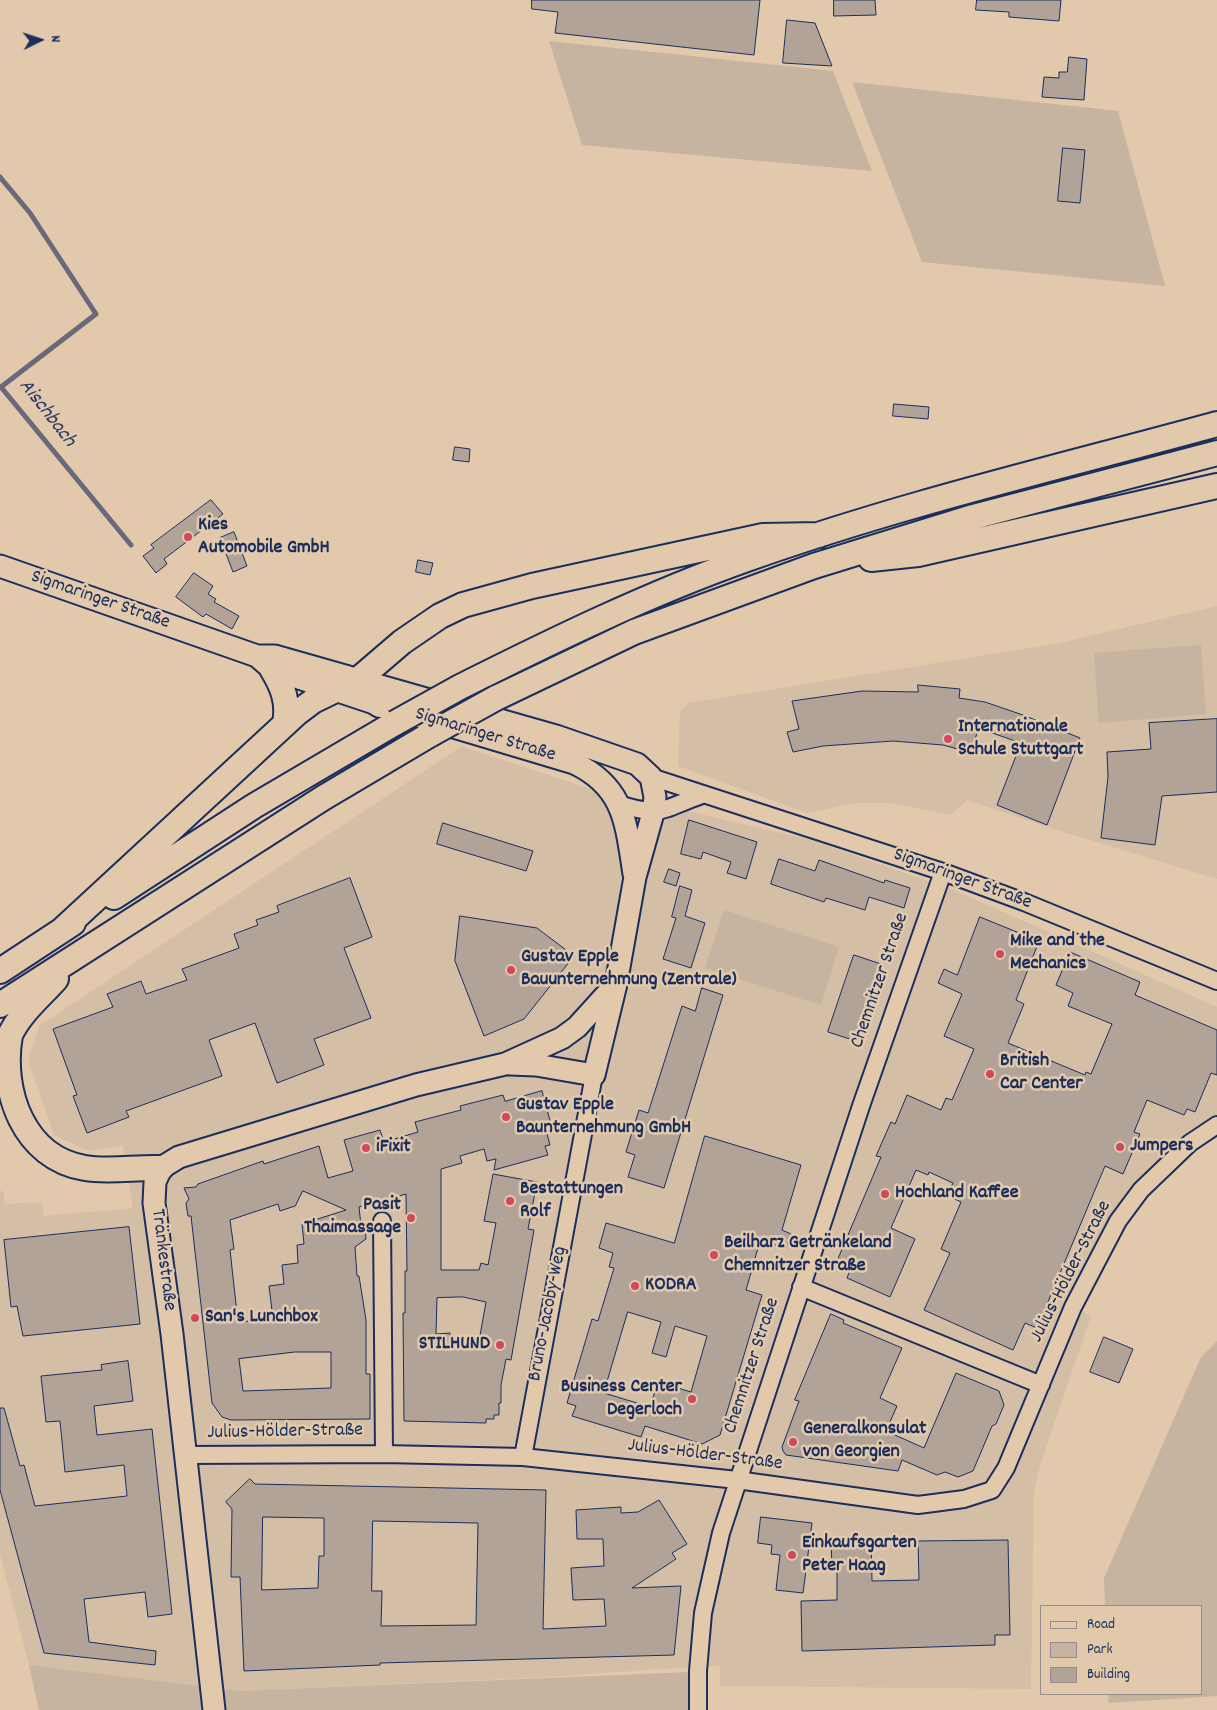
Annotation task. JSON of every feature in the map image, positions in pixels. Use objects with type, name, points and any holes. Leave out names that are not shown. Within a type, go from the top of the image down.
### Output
[{"type":"highway","points":[[0,971],[254,806],[460,687],[579,627],[663,591],[819,534],[971,489],[1217,424]]},
{"type":"highway","points":[[0,1005],[323,798],[431,734],[496,698],[643,629],[814,566],[918,554],[974,528],[1006,508],[1217,452]]},
{"type":"highway","points":[[974,528],[1006,533],[1217,486]]},
{"type":"highway","points":[[61,931],[285,724],[313,701],[334,689],[360,678],[421,628],[463,605],[492,595],[763,536],[819,534]]},
{"type":"highway","points":[[264,662],[283,687],[286,698],[285,724]]},
{"type":"highway","points":[[360,678],[360,688],[365,696],[380,705]]},
{"type":"highway","points":[[77,956],[24,1014],[10,1034],[4,1052],[2,1075],[5,1099],[14,1122],[34,1143],[58,1160],[85,1168],[161,1168]]},
{"type":"main road","name":"Sigmaringer Straße","points":[[0,566],[380,705],[574,763],[590,770],[608,785],[619,804]]},
{"type":"main road","name":"Sigmaringer Straße","points":[[264,662],[275,656],[360,678],[611,754],[637,764],[651,777]]},
{"type":"main road","name":"Bruno-Jacoby-Weg","points":[[594,1075],[616,984],[635,877],[653,813],[655,797],[651,777]]},
{"type":"main road","name":"Bruno-Jacoby-Weg","points":[[619,804],[635,877]]},
{"type":"main road","points":[[161,1168],[179,1157],[416,1085],[505,1064],[562,1038],[577,1027],[616,984]]},
{"type":"main road","points":[[505,1064],[536,1065],[594,1075]]},
{"type":"main road","name":"Tränkestraße","points":[[161,1168],[155,1182],[154,1203],[186,1455],[214,1710]]},
{"type":"street","name":"Sigmaringer Straße","points":[[651,777],[943,872],[1032,905],[1217,981]]},
{"type":"street","points":[[619,804],[653,813],[663,811],[702,795]]},
{"type":"street","name":"Chemnitzer Straße","points":[[698,1710],[698,1671],[703,1613],[713,1564],[737,1480],[858,1115],[943,872]]},
{"type":"street","name":"Bruno-Jacoby-Weg","points":[[523,1457],[594,1075]]},
{"type":"street","name":"Julius-Hölder-Straße","points":[[186,1455],[384,1454],[523,1457],[737,1480],[918,1505],[964,1498],[992,1490],[1006,1468],[1074,1305],[1118,1221],[1141,1190],[1190,1143],[1217,1125]]},
{"type":"street","name":"Julius-Hölder-Straße","points":[[382,1220],[384,1454]]},
{"type":"street","points":[[801,1287],[1041,1385]]},
{"type":"shaded area","name":"Internationale Schule Stuttgart","points":[[1217,606],[1217,879],[967,800],[951,815],[891,803],[856,803],[807,813],[678,766],[680,712],[688,703],[1054,644]]},
{"type":"shaded area","points":[[462,746],[605,794],[614,814],[671,807],[807,839],[954,890],[1217,1007],[1217,1125],[1141,1190],[1074,1307],[1091,1316],[1041,1462],[1034,1491],[1031,1689],[720,1686],[720,1665],[548,1677],[241,1691],[29,1665],[0,1554],[0,1191],[3,1191],[5,1204],[42,1202],[44,1216],[133,1208],[123,1146],[89,1151],[54,1135],[28,1060],[39,1026]]},
{"type":"green space","points":[[549,41],[833,71],[872,171],[582,145]]},
{"type":"green space","points":[[852,82],[1118,111],[1165,286],[922,262]]},
{"type":"green space","points":[[1201,645],[1206,714],[1099,723],[1094,653]]},
{"type":"green space","points":[[724,910],[839,947],[821,1005],[705,968]]},
{"type":"green space","points":[[1217,1341],[1217,1696],[1109,1703],[1108,1695],[1202,1695],[1202,1605],[1105,1605],[1104,1578],[1201,1357]]},
{"type":"green space","points":[[29,1665],[241,1691],[689,1672],[689,1707],[688,1710],[39,1710]]},
{"type":"building","points":[[532,0],[760,0],[754,55],[555,33],[558,12],[532,9]]},
{"type":"building","points":[[834,0],[875,0],[876,15],[834,16]]},
{"type":"building","points":[[977,0],[1061,0],[1059,21],[1009,17],[1009,12],[976,10]]},
{"type":"building","points":[[787,20],[815,23],[832,66],[783,63]]},
{"type":"building","points":[[1069,57],[1087,59],[1084,100],[1042,97],[1044,77],[1059,78],[1059,72],[1067,72]]},
{"type":"building","points":[[1063,148],[1085,150],[1080,203],[1058,201]]},
{"type":"building","points":[[894,404],[929,407],[928,419],[893,416]]},
{"type":"building","points":[[455,447],[470,449],[469,462],[453,460]]},
{"type":"building","name":"Kies Automobile GmbH","points":[[211,500],[223,514],[164,559],[167,564],[156,573],[143,556],[154,548],[151,545]]},
{"type":"building","points":[[234,532],[247,566],[233,572],[220,538]]},
{"type":"building","points":[[418,560],[433,563],[430,575],[416,572]]},
{"type":"building","points":[[194,573],[213,586],[208,594],[216,599],[214,602],[239,616],[232,629],[206,614],[203,617],[176,597]]},
{"type":"building","name":"Internationale Schule Stuttgart","points":[[918,685],[960,689],[959,698],[985,702],[1080,738],[1047,825],[997,805],[1021,743],[978,728],[972,753],[943,745],[893,741],[823,746],[793,752],[787,732],[799,729],[792,701],[862,691],[918,692]]},
{"type":"building","name":"Internationale Schule Stuttgart","points":[[1217,719],[1217,792],[1162,796],[1155,845],[1101,838],[1108,777],[1107,752],[1151,749],[1149,723]]},
{"type":"building","points":[[689,820],[757,842],[746,879],[727,873],[731,862],[703,852],[701,859],[681,854]]},
{"type":"building","points":[[443,823],[533,851],[526,871],[437,844]]},
{"type":"building","points":[[779,859],[815,871],[819,860],[884,883],[885,880],[910,888],[904,908],[869,897],[865,910],[826,898],[824,902],[771,884]]},
{"type":"building","points":[[669,869],[680,873],[676,886],[664,882]]},
{"type":"building","points":[[350,878],[372,937],[344,948],[371,1018],[314,1039],[324,1065],[277,1083],[255,1023],[209,1040],[222,1076],[126,1111],[129,1117],[87,1133],[73,1096],[77,1095],[53,1029],[113,1007],[107,994],[141,981],[146,994],[187,980],[182,969],[239,948],[234,934],[258,925],[256,920],[279,912],[277,906]]},
{"type":"building","points":[[680,886],[692,890],[685,916],[705,923],[691,968],[663,959],[676,918],[672,917]]},
{"type":"building","name":"Gustav Epple Bauunternehmung (Zentrale)","points":[[460,916],[537,928],[574,956],[524,1019],[484,1036],[455,961]]},
{"type":"building","points":[[980,917],[1039,941],[1016,1000],[1024,1004],[1008,1043],[1085,1075],[1086,1072],[1091,1074],[1112,1024],[1068,1006],[1073,993],[1056,985],[1070,952],[1140,982],[1135,995],[1217,1030],[1217,1075],[1211,1073],[1195,1112],[1187,1109],[1184,1115],[1147,1100],[1134,1132],[1140,1134],[1123,1174],[1105,1166],[1037,1328],[1025,1323],[1013,1350],[924,1310],[950,1253],[941,1249],[961,1202],[947,1195],[953,1183],[929,1172],[928,1175],[916,1170],[891,1228],[915,1239],[890,1297],[847,1278],[851,1267],[837,1261],[881,1157],[876,1156],[891,1122],[895,1124],[907,1095],[941,1110],[946,1098],[952,1100],[974,1049],[944,1036],[962,994],[938,983],[944,969],[957,975]]},
{"type":"building","points":[[854,955],[881,964],[856,1041],[828,1032]]},
{"type":"building","points":[[702,988],[723,995],[664,1188],[628,1177],[635,1155],[626,1152],[639,1110],[648,1113],[682,1006],[695,1011]]},
{"type":"building","points":[[542,1091],[552,1128],[546,1130],[550,1145],[545,1146],[548,1155],[494,1170],[496,1159],[487,1161],[484,1149],[460,1156],[462,1163],[441,1169],[441,1270],[479,1270],[481,1263],[488,1265],[496,1223],[484,1221],[493,1174],[537,1182],[528,1229],[534,1230],[511,1360],[506,1359],[501,1385],[499,1415],[494,1415],[494,1419],[486,1419],[486,1423],[404,1421],[403,1313],[405,1313],[405,1271],[407,1271],[406,1194],[359,1207],[361,1226],[365,1227],[366,1239],[355,1247],[357,1276],[359,1276],[366,1320],[366,1374],[370,1374],[370,1419],[231,1420],[222,1417],[212,1403],[191,1216],[188,1216],[186,1203],[189,1199],[184,1188],[196,1187],[198,1184],[263,1161],[264,1164],[319,1146],[328,1178],[353,1171],[344,1140],[380,1130],[384,1142],[418,1132],[415,1122],[461,1110],[460,1106],[503,1095],[505,1101]],"holes":[[[303,1191],[346,1210],[302,1224],[304,1244],[297,1245],[298,1263],[282,1265],[284,1284],[269,1286],[273,1319],[238,1322],[230,1250],[234,1249],[230,1220],[278,1204],[280,1211],[295,1206]],[[463,1297],[486,1302],[479,1341],[450,1336],[450,1333],[436,1334],[437,1298]],[[295,1352],[331,1352],[331,1388],[243,1391],[239,1359]]]},
{"type":"building","points":[[705,1136],[801,1165],[782,1230],[791,1234],[786,1248],[760,1241],[746,1290],[762,1295],[720,1435],[702,1444],[645,1426],[641,1437],[572,1416],[576,1406],[567,1403],[592,1319],[598,1321],[614,1268],[609,1267],[613,1253],[599,1248],[606,1223],[674,1243]],"holes":[[[628,1312],[661,1322],[652,1353],[666,1357],[675,1326],[707,1336],[691,1392],[658,1382],[650,1407],[604,1393]]]},
{"type":"building","points":[[129,1227],[140,1324],[23,1336],[17,1306],[11,1307],[4,1240]]},
{"type":"building","points":[[831,1314],[844,1320],[843,1323],[902,1348],[880,1398],[897,1406],[886,1431],[924,1448],[956,1373],[999,1391],[1004,1405],[996,1424],[992,1426],[973,1471],[958,1477],[945,1472],[937,1475],[902,1460],[898,1471],[786,1455],[782,1447],[799,1401],[795,1400]]},
{"type":"building","points":[[1104,1337],[1133,1349],[1119,1383],[1090,1372]]},
{"type":"building","points":[[128,1361],[133,1401],[94,1406],[97,1435],[152,1429],[172,1614],[148,1617],[145,1592],[84,1599],[89,1642],[156,1651],[155,1665],[44,1653],[0,1490],[0,1408],[4,1408],[20,1466],[24,1465],[35,1506],[127,1496],[124,1465],[65,1472],[60,1421],[46,1422],[41,1376],[102,1370],[101,1365]]},
{"type":"building","points":[[250,1479],[255,1484],[546,1490],[543,1629],[606,1626],[604,1599],[573,1600],[571,1568],[604,1566],[603,1539],[577,1539],[576,1510],[621,1507],[621,1513],[638,1512],[659,1500],[687,1544],[672,1553],[676,1559],[632,1588],[681,1586],[674,1655],[380,1663],[380,1665],[244,1671],[240,1577],[231,1577],[232,1509],[226,1502]],"holes":[[[263,1517],[324,1518],[324,1556],[319,1556],[318,1588],[262,1590]],[[373,1521],[478,1523],[476,1625],[381,1626],[382,1591],[372,1591]]]},
{"type":"building","name":"Einkaufsgarten Peter Haag","points":[[761,1517],[812,1523],[803,1593],[776,1590],[780,1555],[771,1554],[772,1545],[758,1543]]},
{"type":"building","points":[[871,1539],[872,1581],[919,1580],[918,1541],[1008,1540],[1010,1635],[995,1635],[995,1645],[802,1651],[801,1601],[837,1600],[837,1567],[832,1567],[831,1540]]},
{"type":"waterway","name":"Aischbach","points":[[0,177],[30,213],[96,314],[1,387],[131,545]]},
{"type":"place","name":"Kies Automobile GmbH","points":[[188,537]]},
{"type":"place","name":"Internationale Schule Stuttgart","points":[[948,739]]},
{"type":"place","name":"Mike and the Mechanics","points":[[1000,954]]},
{"type":"place","name":"Gustav Epple Bauunternehmung (Zentrale)","points":[[511,970]]},
{"type":"place","name":"British Car Center","points":[[990,1074]]},
{"type":"place","name":"Gustav Epple Baunternehmung GmbH","points":[[506,1117]]},
{"type":"place","name":"Jumpers","points":[[1120,1147]]},
{"type":"place","name":"iFixit","points":[[366,1148]]},
{"type":"place","name":"Hochland Kaffee","points":[[885,1194]]},
{"type":"place","name":"Bestattungen Rolf","points":[[510,1201]]},
{"type":"place","name":"Pasit Thaimassage","points":[[411,1218]]},
{"type":"place","name":"Beilharz Getränkeland Chemnitzer Straße","points":[[714,1255]]},
{"type":"place","name":"KODRA","points":[[635,1286]]},
{"type":"place","name":"San's Lunchbox","points":[[195,1318]]},
{"type":"place","name":"STILHUND","points":[[500,1345]]},
{"type":"place","name":"Business Center Degerloch","points":[[692,1399]]},
{"type":"place","name":"Generalkonsulat von Georgien","points":[[793,1442]]},
{"type":"place","name":"Einkaufsgarten Peter Haag","points":[[792,1555]]}]
